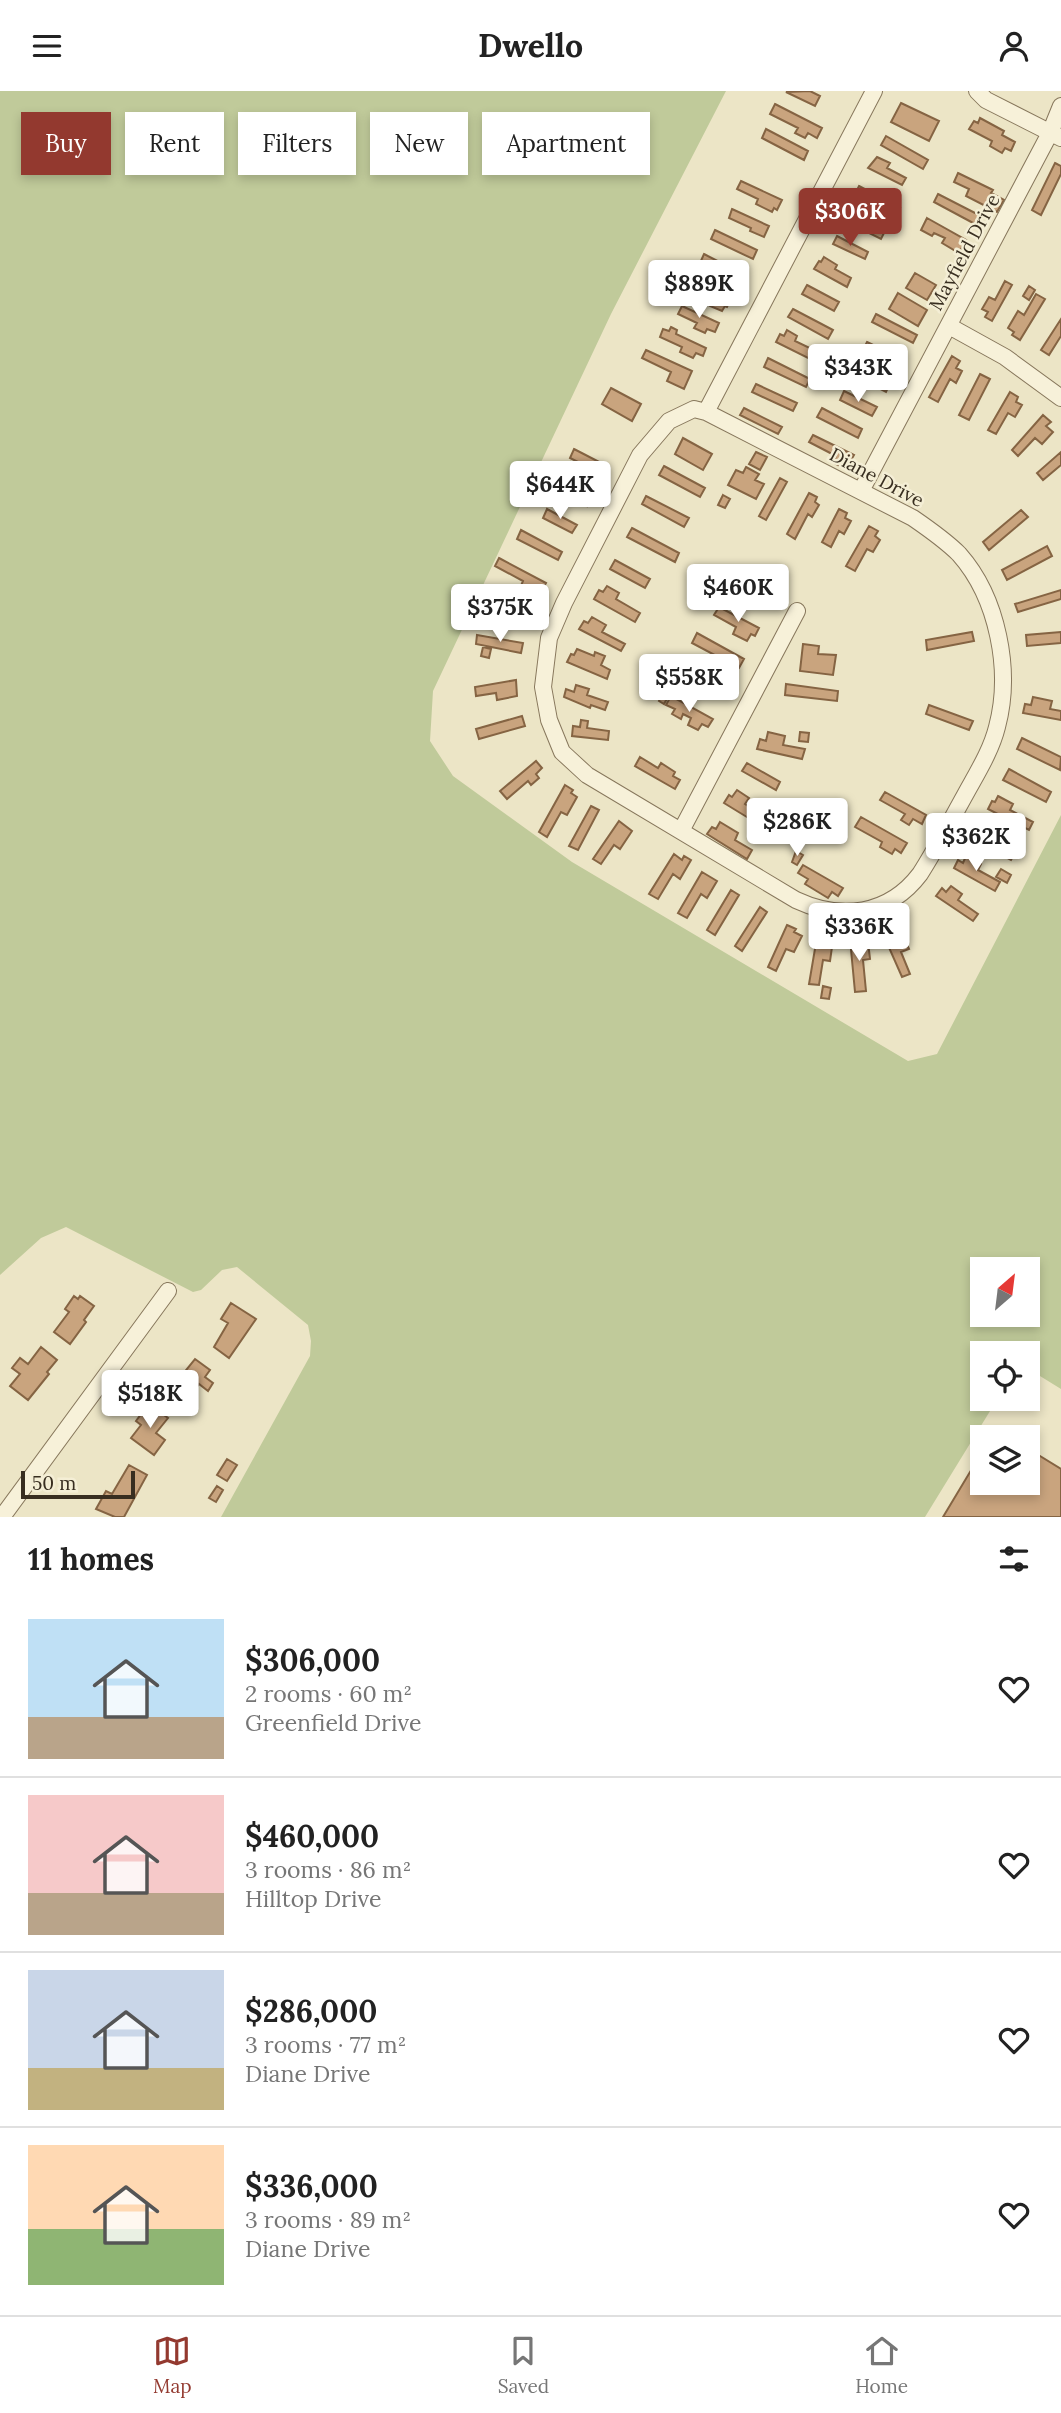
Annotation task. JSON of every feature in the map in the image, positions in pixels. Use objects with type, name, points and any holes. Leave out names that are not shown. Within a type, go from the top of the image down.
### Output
[{"type":"street","points":[[706,411],[873,91]]},
{"type":"street","points":[[977,91],[986,100],[1056,136]]},
{"type":"street","name":"Mayfield Drive","points":[[861,491],[949,326],[1056,136],[1061,106]]},
{"type":"street","points":[[949,326],[1005,357],[1061,398]]},
{"type":"street","name":"Diane Drive","points":[[694,409],[706,411],[913,517],[931,530],[961,557],[980,586],[996,628],[1002,668],[1001,709],[988,752],[920,874],[910,887],[870,909],[839,913],[810,907],[587,775],[562,752],[544,702],[544,670],[549,638],[555,621],[640,455],[669,421],[694,409]]},
{"type":"street","points":[[681,831],[797,611]]},
{"type":"street","points":[[2,1517],[169,1291]]},
{"type":"green space","points":[[0,91],[726,91],[611,314],[433,691],[430,741],[453,776],[572,862],[908,1061],[937,1054],[1061,815],[1061,1389],[1040,1376],[1040,1341],[970,1341],[970,1411],[990,1411],[981,1425],[970,1425],[970,1444],[925,1517],[221,1517],[310,1356],[308,1325],[237,1267],[222,1270],[201,1290],[193,1292],[66,1227],[41,1238],[0,1275]]},
{"type":"building","points":[[810,91],[820,96],[815,106],[786,92]]},
{"type":"building","points":[[901,103],[939,121],[929,141],[891,122]]},
{"type":"building","points":[[775,104],[822,128],[817,138],[808,133],[805,138],[795,133],[798,128],[770,114]]},
{"type":"building","points":[[980,118],[1004,131],[1002,135],[1015,142],[1011,151],[1005,148],[1002,153],[990,146],[992,141],[969,129],[974,121],[978,123]]},
{"type":"building","points":[[766,129],[808,151],[804,160],[762,138]]},
{"type":"building","points":[[886,136],[928,160],[923,169],[881,145]]},
{"type":"building","points":[[877,157],[890,163],[887,168],[906,178],[902,185],[868,168]]},
{"type":"building","points":[[1055,163],[1061,166],[1061,174],[1041,215],[1032,210]]},
{"type":"building","points":[[958,173],[993,190],[991,193],[1004,200],[997,212],[966,196],[969,189],[954,182]]},
{"type":"building","points":[[741,181],[782,200],[777,210],[774,208],[772,212],[756,204],[758,199],[737,189]]},
{"type":"building","points":[[859,186],[900,208],[896,215],[855,194]]},
{"type":"building","points":[[938,194],[979,215],[975,224],[934,202]]},
{"type":"building","points":[[844,208],[886,229],[881,239],[839,218]]},
{"type":"building","points":[[732,209],[769,226],[764,237],[729,218]]},
{"type":"building","points":[[927,218],[966,240],[959,253],[942,243],[945,238],[934,233],[932,236],[921,230]]},
{"type":"building","points":[[715,230],[757,250],[753,259],[711,239]]},
{"type":"building","points":[[837,236],[868,252],[865,259],[833,244]]},
{"type":"building","points":[[704,254],[745,275],[741,284],[700,263]]},
{"type":"building","points":[[824,257],[837,265],[835,269],[851,278],[847,287],[814,269]]},
{"type":"building","points":[[915,273],[936,285],[927,300],[906,288]]},
{"type":"building","points":[[690,279],[731,298],[727,307],[722,311],[710,306],[712,301],[685,288]]},
{"type":"building","points":[[1005,281],[1012,285],[992,321],[985,317],[988,312],[982,309],[989,297],[995,300]]},
{"type":"building","points":[[807,285],[839,302],[834,311],[802,294]]},
{"type":"building","points":[[1029,286],[1035,290],[1029,300],[1023,296]]},
{"type":"building","points":[[898,293],[927,310],[918,326],[889,309]]},
{"type":"building","points":[[1036,294],[1045,299],[1020,340],[1012,335],[1014,332],[1008,328],[1018,311],[1024,315]]},
{"type":"building","points":[[682,306],[719,323],[715,332],[707,329],[705,333],[694,328],[697,323],[678,314]]},
{"type":"building","points":[[793,309],[833,330],[828,339],[788,317]]},
{"type":"building","points":[[876,314],[917,335],[913,343],[872,322]]},
{"type":"building","points":[[1061,319],[1061,336],[1049,355],[1041,350]]},
{"type":"building","points":[[671,327],[677,330],[676,334],[706,348],[703,356],[696,353],[693,358],[680,352],[682,347],[660,337],[663,329],[669,331]]},
{"type":"building","points":[[787,330],[797,336],[795,341],[818,352],[814,361],[776,342],[780,334],[784,336]]},
{"type":"building","points":[[867,342],[902,359],[899,366],[864,348]]},
{"type":"building","points":[[646,350],[692,371],[684,389],[667,381],[671,372],[642,358]]},
{"type":"building","points":[[952,356],[960,361],[956,368],[962,371],[956,383],[950,379],[938,402],[929,397]]},
{"type":"building","points":[[768,358],[810,379],[806,387],[764,367]]},
{"type":"building","points":[[856,365],[890,383],[886,392],[851,374]]},
{"type":"building","points":[[980,374],[990,379],[969,420],[959,415]]},
{"type":"building","points":[[756,384],[797,403],[793,411],[752,392]]},
{"type":"building","points":[[611,388],[641,404],[632,421],[602,404]]},
{"type":"building","points":[[844,391],[877,407],[872,416],[840,400]]},
{"type":"building","points":[[1010,392],[1018,397],[1016,402],[1022,405],[1015,417],[1008,413],[996,434],[988,430]]},
{"type":"building","points":[[744,408],[782,427],[778,434],[740,415]]},
{"type":"building","points":[[822,408],[862,429],[858,438],[817,417]]},
{"type":"building","points":[[1043,415],[1051,422],[1046,426],[1053,432],[1042,444],[1035,438],[1018,456],[1012,450]]},
{"type":"building","points":[[813,435],[854,455],[850,462],[842,458],[838,465],[833,462],[836,456],[809,442]]},
{"type":"building","points":[[683,438],[712,454],[703,470],[675,454]]},
{"type":"building","points":[[574,449],[607,466],[603,475],[594,470],[592,474],[582,469],[584,465],[570,458]]},
{"type":"building","points":[[756,452],[767,457],[760,470],[749,464]]},
{"type":"building","points":[[1061,452],[1061,465],[1043,480],[1037,473]]},
{"type":"building","points":[[571,462],[581,467],[578,474],[567,469]]},
{"type":"building","points":[[664,466],[705,488],[700,497],[659,475]]},
{"type":"building","points":[[746,467],[759,474],[755,480],[764,484],[756,499],[728,485],[736,470],[743,473]]},
{"type":"building","points":[[545,470],[592,495],[587,506],[540,481]]},
{"type":"building","points":[[780,478],[787,482],[766,520],[759,516]]},
{"type":"building","points":[[809,493],[817,497],[815,502],[819,505],[812,517],[808,514],[795,539],[787,534]]},
{"type":"building","points":[[723,495],[730,499],[725,508],[718,505]]},
{"type":"building","points":[[646,496],[689,518],[684,527],[642,504]]},
{"type":"building","points":[[547,509],[577,525],[572,533],[543,518]]},
{"type":"building","points":[[839,509],[847,513],[845,518],[851,521],[844,534],[839,531],[831,547],[822,542]]},
{"type":"building","points":[[1021,510],[1028,517],[989,550],[983,542]]},
{"type":"building","points":[[869,526],[878,531],[875,536],[880,540],[873,552],[867,549],[855,571],[846,566]]},
{"type":"building","points":[[632,528],[679,553],[675,562],[627,537]]},
{"type":"building","points":[[521,530],[562,552],[558,560],[517,539]]},
{"type":"building","points":[[1047,546],[1052,556],[1007,580],[1002,570]]},
{"type":"building","points":[[499,558],[546,583],[541,592],[537,590],[534,595],[520,588],[523,581],[495,566]]},
{"type":"building","points":[[615,560],[650,579],[645,588],[610,569]]},
{"type":"building","points":[[736,577],[775,598],[770,606],[732,585]]},
{"type":"building","points":[[607,586],[619,593],[616,599],[640,613],[635,622],[594,599],[599,590],[603,592]]},
{"type":"building","points":[[1061,590],[1061,599],[1018,612],[1015,604]]},
{"type":"building","points":[[719,607],[759,628],[755,636],[751,634],[747,641],[733,634],[736,627],[714,615]]},
{"type":"building","points":[[592,617],[606,625],[602,632],[625,644],[621,651],[579,629],[584,621],[588,623]]},
{"type":"building","points":[[972,632],[974,641],[927,650],[926,640]]},
{"type":"building","points":[[1061,632],[1061,643],[1027,646],[1026,635]]},
{"type":"building","points":[[697,633],[744,659],[739,668],[692,643]]},
{"type":"building","points":[[477,635],[523,643],[521,653],[476,644]]},
{"type":"building","points":[[803,644],[819,646],[818,654],[836,655],[833,675],[800,671]]},
{"type":"building","points":[[483,647],[491,649],[489,658],[481,656]]},
{"type":"building","points":[[577,649],[594,656],[595,652],[605,656],[601,665],[610,670],[607,679],[567,662]]},
{"type":"building","points":[[516,680],[517,696],[497,700],[496,693],[476,696],[475,687]]},
{"type":"building","points":[[786,684],[838,691],[837,701],[785,695]]},
{"type":"building","points":[[576,685],[589,689],[587,695],[608,702],[605,710],[591,705],[590,708],[564,697],[566,689],[574,692]]},
{"type":"building","points":[[665,690],[670,693],[664,704],[659,701]]},
{"type":"building","points":[[671,696],[713,719],[708,727],[702,724],[698,730],[688,725],[691,718],[683,714],[681,719],[672,714],[675,709],[666,705]]},
{"type":"building","points":[[1033,697],[1052,701],[1050,709],[1061,711],[1061,720],[1023,713],[1025,704],[1031,705]]},
{"type":"building","points":[[929,705],[973,721],[969,730],[926,714]]},
{"type":"building","points":[[522,716],[525,726],[479,739],[476,729]]},
{"type":"building","points":[[581,720],[588,721],[587,728],[609,731],[608,740],[572,736],[573,726],[580,727]]},
{"type":"building","points":[[768,732],[785,736],[783,745],[805,749],[802,759],[757,749],[760,739],[766,741]]},
{"type":"building","points":[[800,732],[809,733],[808,742],[799,741]]},
{"type":"building","points":[[1022,738],[1061,757],[1060,770],[1017,749]]},
{"type":"building","points":[[640,757],[658,768],[661,763],[675,772],[673,776],[680,780],[675,789],[635,766]]},
{"type":"building","points":[[536,761],[542,768],[536,774],[539,778],[531,785],[528,781],[507,799],[500,791]]},
{"type":"building","points":[[747,763],[780,782],[776,790],[742,771]]},
{"type":"building","points":[[1009,769],[1051,792],[1046,802],[1003,780]]},
{"type":"building","points":[[565,785],[573,790],[571,793],[577,797],[567,815],[561,812],[547,837],[539,832]]},
{"type":"building","points":[[737,790],[749,798],[745,804],[760,814],[755,822],[724,803],[729,795],[732,797]]},
{"type":"building","points":[[885,792],[926,815],[922,824],[913,819],[909,825],[901,820],[905,814],[880,800]]},
{"type":"building","points":[[998,796],[1013,804],[1010,810],[1033,822],[1029,830],[988,809]]},
{"type":"building","points":[[591,806],[599,810],[578,850],[569,846]]},
{"type":"building","points":[[861,817],[907,843],[901,853],[895,849],[892,854],[880,847],[882,842],[855,827]]},
{"type":"building","points":[[619,821],[632,831],[620,849],[614,845],[601,864],[593,859]]},
{"type":"building","points":[[720,822],[738,833],[735,840],[752,850],[747,859],[707,834],[712,827],[716,829]]},
{"type":"building","points":[[976,830],[1016,851],[1011,860],[971,839]]},
{"type":"building","points":[[796,851],[803,855],[797,865],[792,862]]},
{"type":"building","points":[[674,854],[682,860],[684,856],[691,860],[680,879],[673,874],[658,899],[649,894]]},
{"type":"building","points":[[966,856],[981,864],[978,870],[1000,882],[995,891],[954,868],[958,860],[963,863]]},
{"type":"building","points":[[803,865],[843,888],[838,896],[832,892],[828,898],[805,884],[808,879],[798,873]]},
{"type":"building","points":[[1001,869],[1011,875],[1007,883],[996,877]]},
{"type":"building","points":[[702,872],[717,881],[707,898],[701,894],[687,918],[678,913]]},
{"type":"building","points":[[951,886],[962,894],[958,900],[978,914],[973,921],[936,896],[942,888],[946,892]]},
{"type":"building","points":[[731,890],[739,895],[715,935],[707,930]]},
{"type":"building","points":[[760,907],[767,912],[742,951],[735,946]]},
{"type":"building","points":[[787,925],[802,936],[794,952],[786,949],[776,971],[768,967]]},
{"type":"building","points":[[900,929],[909,949],[901,952],[910,974],[902,977],[883,934]]},
{"type":"building","points":[[817,937],[827,939],[826,946],[832,947],[830,961],[823,960],[819,985],[809,984]]},
{"type":"building","points":[[861,938],[861,942],[868,942],[870,959],[863,960],[866,991],[855,992],[850,939]]},
{"type":"building","points":[[823,986],[831,988],[829,999],[821,998]]},
{"type":"building","points":[[74,1296],[78,1299],[80,1296],[94,1306],[70,1344],[54,1332],[69,1312],[65,1309]]},
{"type":"building","points":[[231,1303],[256,1319],[229,1358],[214,1347],[228,1323],[221,1319]]},
{"type":"building","points":[[41,1347],[57,1360],[28,1400],[10,1386],[20,1374],[12,1368],[20,1358],[28,1364]]},
{"type":"building","points":[[195,1359],[210,1370],[205,1377],[213,1383],[208,1391],[199,1384],[185,1403],[169,1391]]},
{"type":"building","points":[[147,1406],[151,1409],[153,1407],[168,1418],[156,1433],[165,1440],[154,1455],[131,1438],[141,1425],[136,1421]]},
{"type":"building","points":[[1040,1456],[1061,1469],[1061,1517],[943,1517],[970,1472],[970,1495],[1040,1495]]},
{"type":"building","points":[[227,1459],[237,1465],[227,1481],[217,1475]]},
{"type":"building","points":[[129,1465],[147,1475],[124,1517],[115,1517],[96,1509],[106,1491],[112,1494]]},
{"type":"building","points":[[217,1486],[223,1490],[216,1502],[209,1498]]}]
